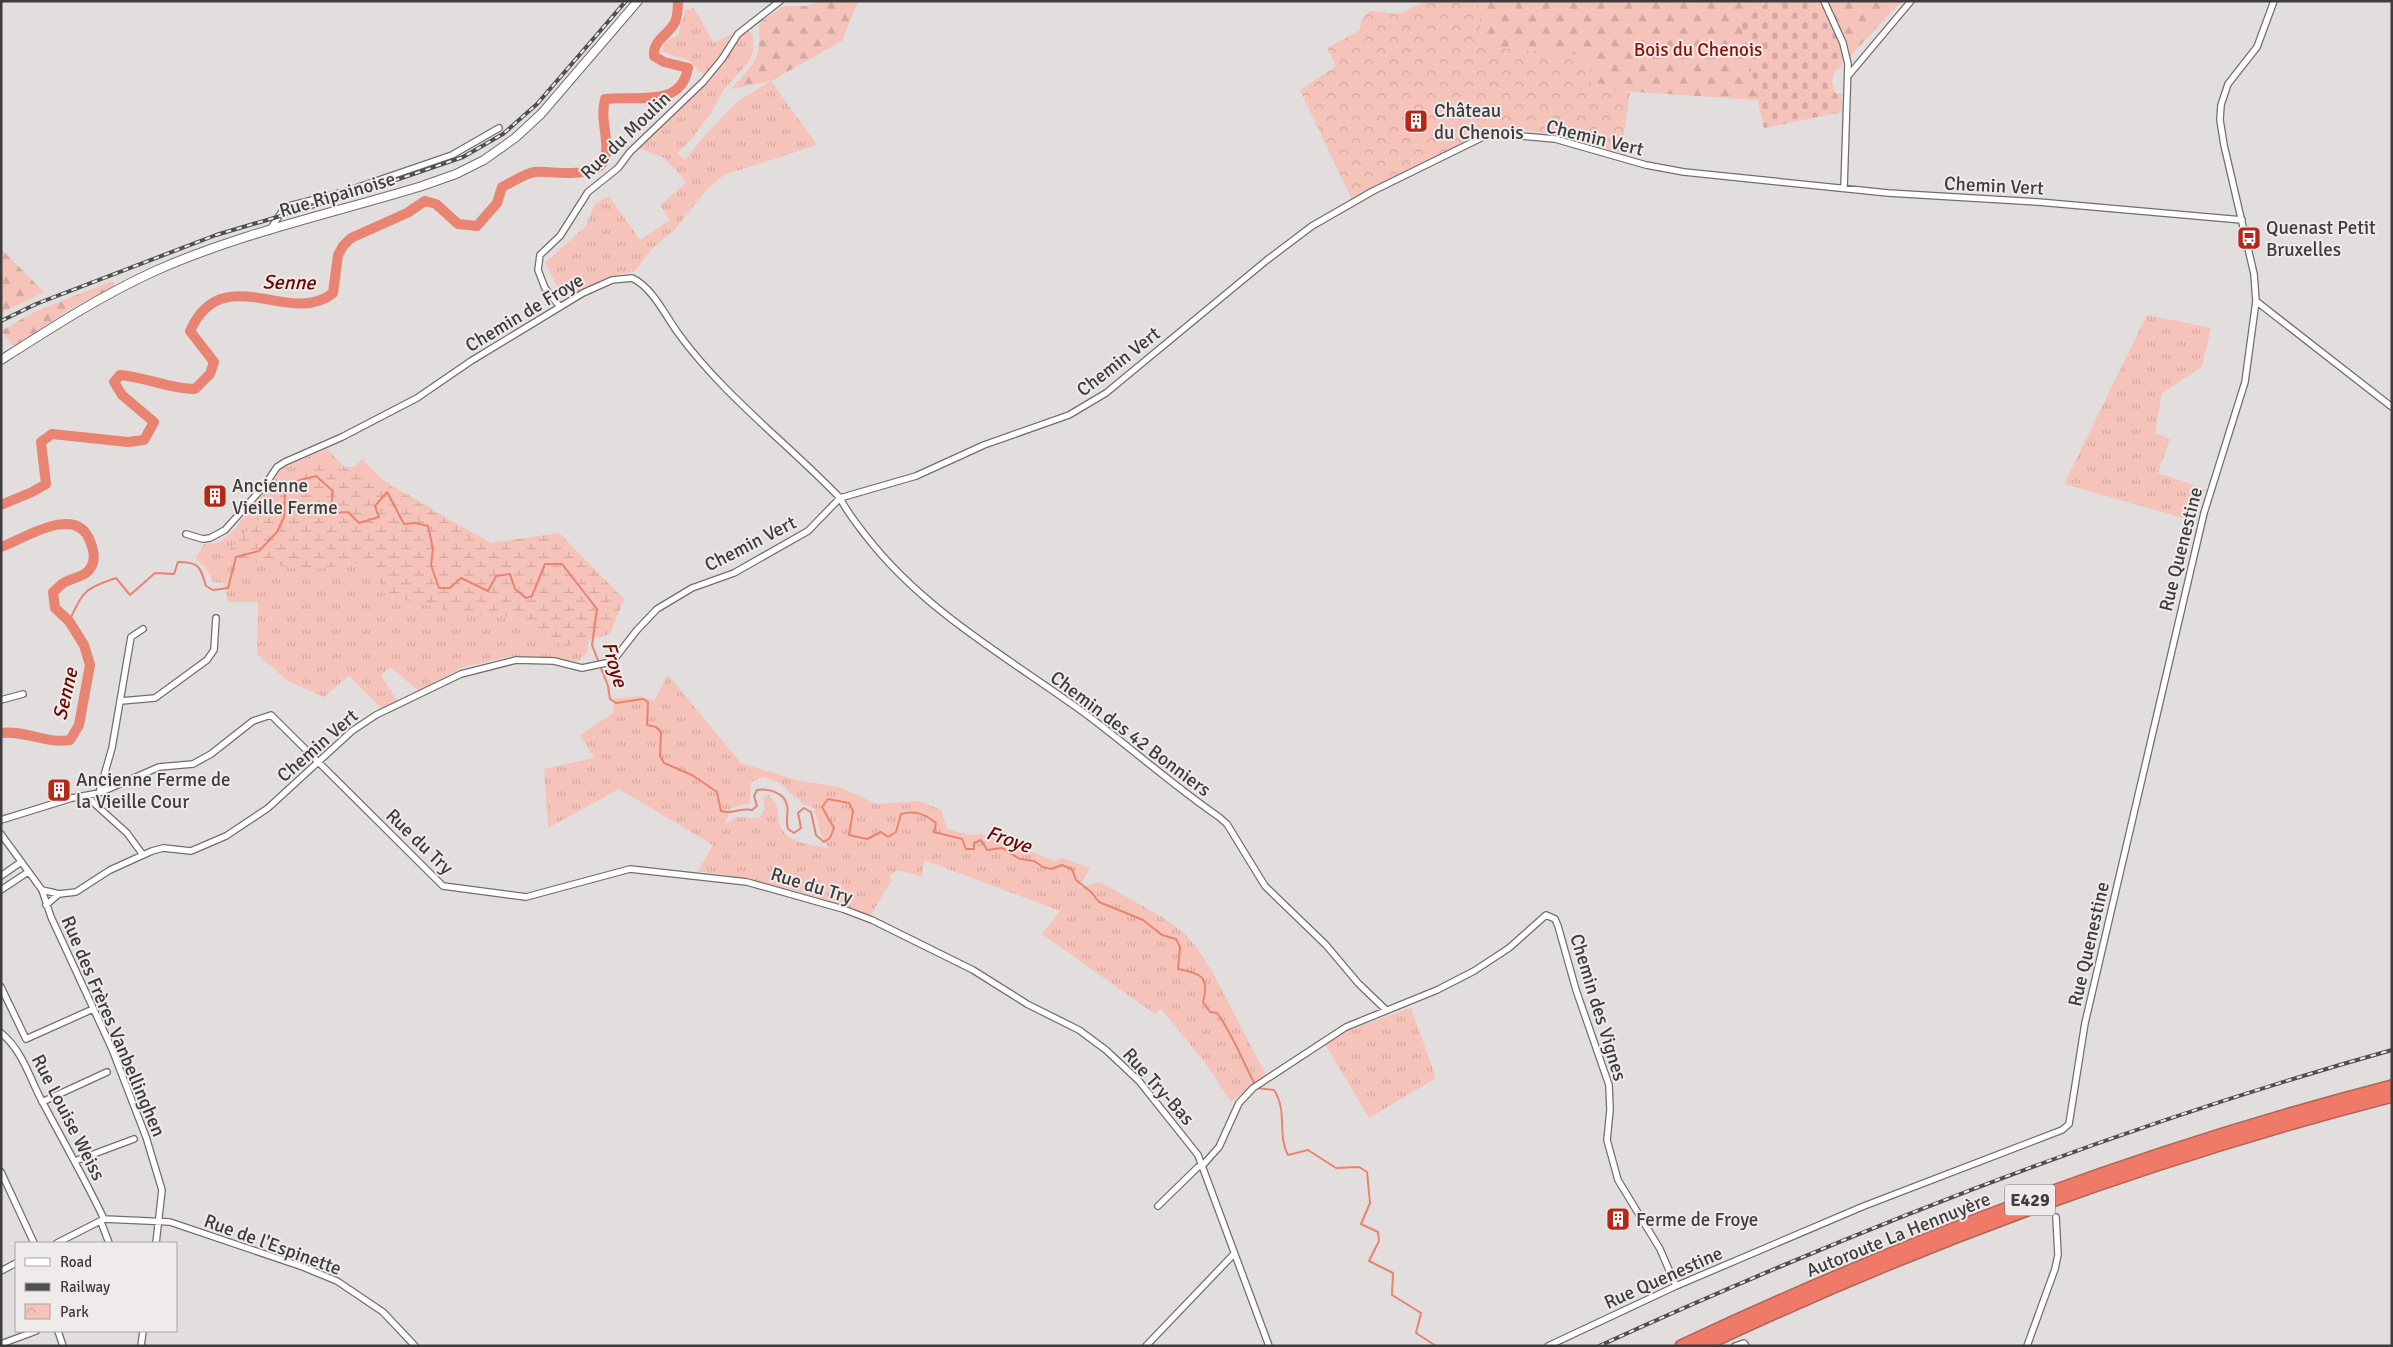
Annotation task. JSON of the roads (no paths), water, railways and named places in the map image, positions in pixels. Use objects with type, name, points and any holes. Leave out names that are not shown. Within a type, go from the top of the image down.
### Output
[{"type":"highway","name":"Autoroute La Hennuyère","points":[[1681,1346],[1782,1300],[2010,1208],[2126,1166],[2243,1129],[2392,1086]]},
{"type":"highway","name":"Autoroute La Hennuyère","points":[[1702,1346],[1895,1262],[2012,1217],[2244,1138],[2392,1096]]},
{"type":"street","name":"Rue Ripainoise","points":[[1,360],[117,290],[201,252],[422,186],[456,174],[484,160],[516,138],[541,114],[638,1]]},
{"type":"street","name":"Rue du Moulin","points":[[560,307],[546,288],[538,270],[540,255],[560,236],[588,192],[618,168],[630,152],[703,82],[722,60],[738,34],[780,1]]},
{"type":"street","points":[[1824,1],[1847,53],[1848,76],[1844,188]]},
{"type":"street","points":[[1848,76],[1911,1]]},
{"type":"street","name":"Rue Quenestine","points":[[1548,1346],[1676,1286],[1864,1206],[2062,1130],[2069,1124],[2085,1023],[2204,513],[2245,382],[2256,301],[2254,274],[2222,133],[2221,105],[2228,84],[2257,47],[2274,1]]},
{"type":"street","points":[[269,231],[285,207],[344,192],[452,156],[499,128]]},
{"type":"street","name":"Chemin Vert","points":[[42,890],[59,894],[76,892],[110,870],[143,855],[163,848],[191,851],[226,836],[268,808],[352,731],[376,715],[461,674],[516,660],[554,661],[582,668],[599,666],[606,663],[616,657],[637,630],[657,609],[692,588],[734,573],[808,531],[840,498],[916,476],[964,453],[1054,421],[1088,405],[1106,393],[1259,266],[1312,226],[1373,191],[1483,137],[1498,134],[1555,139],[1663,169],[1896,194],[2058,204],[2242,220]]},
{"type":"street","name":"Chemin de Froye","points":[[186,534],[202,539],[218,535],[225,530],[265,485],[277,467],[401,407],[560,307],[612,280],[623,277],[637,280],[645,287],[686,345],[730,392],[840,498]]},
{"type":"street","points":[[2256,301],[2392,407]]},
{"type":"street","name":"Chemin des 42 Bonniers","points":[[840,498],[846,510],[884,558],[932,604],[970,634],[1083,712],[1160,774],[1223,820],[1265,886],[1326,944],[1358,983],[1386,1009]]},
{"type":"street","points":[[121,701],[155,698],[207,660],[214,650],[216,618]]},
{"type":"street","points":[[98,793],[112,748],[131,637],[143,629]]},
{"type":"street","points":[[1,700],[23,694]]},
{"type":"street","name":"Rue du Try","points":[[1,820],[72,798],[98,793],[159,767],[193,764],[211,754],[253,721],[271,715],[443,886],[526,897],[630,870],[747,882],[843,909],[872,920],[973,970],[1006,991]]},
{"type":"street","points":[[86,796],[127,834],[143,855]]},
{"type":"street","name":"Rue des Frères Vanbellinghen","points":[[1,834],[42,890],[46,905],[115,1058],[159,1174],[162,1190],[156,1242]]},
{"type":"street","points":[[1,876],[21,862]]},
{"type":"street","points":[[1,890],[28,872]]},
{"type":"street","name":"Chemin Vert","points":[[46,905],[59,894]]},
{"type":"street","name":"Chemin des Vignes","points":[[1386,1009],[1437,990],[1474,971],[1508,948],[1546,915],[1555,919],[1609,1086],[1610,1110],[1607,1140],[1618,1180],[1660,1249],[1676,1286]]},
{"type":"street","points":[[1,987],[26,1039],[93,1009]]},
{"type":"street","name":"Rue Try-Bas","points":[[1006,991],[1026,1004],[1079,1030],[1106,1050],[1146,1089],[1203,1165],[1234,1255],[1269,1346]]},
{"type":"street","points":[[1158,1206],[1198,1167],[1203,1165],[1219,1146],[1242,1096],[1333,1035],[1386,1009]]},
{"type":"street","name":"Rue Louise Weiss","points":[[1,1033],[15,1046],[42,1102],[75,1161],[103,1220],[108,1242]]},
{"type":"street","points":[[42,1102],[107,1072]]},
{"type":"street","points":[[75,1161],[134,1139]]},
{"type":"street","points":[[1,1172],[34,1242]]},
{"type":"street","points":[[2026,1346],[2055,1269],[2058,1255],[2056,1217]]},
{"type":"street","points":[[59,1242],[103,1220]]},
{"type":"street","name":"Rue de l'Espinette","points":[[103,1220],[170,1222],[303,1266],[330,1278],[383,1312],[416,1346]]},
{"type":"street","points":[[1146,1346],[1234,1255]]},
{"type":"street","points":[[1,1271],[15,1264]]},
{"type":"street","points":[[1,1344],[33,1332]]},
{"type":"street","points":[[58,1332],[63,1346]]},
{"type":"street","points":[[141,1346],[143,1332]]},
{"type":"street","points":[[1735,1346],[1744,1344],[1746,1346]]},
{"type":"waterway","name":"Senne","points":[[1,505],[46,484],[41,442],[52,434],[128,442],[144,440],[154,422],[122,395],[114,382],[120,375],[176,387],[195,389],[210,374],[214,362],[190,331],[204,310],[220,299],[238,296],[297,303],[316,302],[333,293],[338,255],[351,238],[407,213],[425,201],[436,204],[458,224],[477,226],[497,203],[502,187],[530,173],[576,173],[587,172],[596,168],[603,162],[606,153],[603,114],[605,99],[667,95],[676,90],[684,81],[688,68],[664,62],[654,56],[656,45],[675,22],[678,1]]},
{"type":"waterway","name":"Froye","points":[[69,621],[82,597],[97,585],[116,578],[130,595],[155,573],[174,574],[178,562],[198,566],[206,586],[213,590],[228,588],[236,557],[259,551],[277,532],[284,517],[285,491],[293,482],[316,476],[333,491],[331,507],[335,513],[348,512],[359,523],[379,517],[375,506],[387,492],[404,524],[415,523],[428,526],[433,549],[431,565],[439,588],[450,588],[461,578],[488,591],[496,576],[510,574],[515,589],[526,598],[532,596],[545,564],[562,564],[597,609],[592,645],[608,686],[610,699],[616,703],[643,699],[648,702],[647,725],[656,727],[661,732],[660,756],[664,763],[692,775],[717,792],[721,811],[752,810],[757,806],[754,796],[757,790],[770,790],[779,794],[785,801],[788,829],[794,833],[801,828],[798,813],[804,808],[811,812],[816,835],[824,842],[830,838],[834,828],[822,807],[828,799],[849,803],[853,811],[849,835],[867,839],[881,832],[888,837],[896,832],[901,814],[911,812],[920,814],[936,823],[934,832],[962,839],[966,849],[974,849],[974,843],[981,840],[987,850],[1002,848],[1020,859],[1034,861],[1043,867],[1051,869],[1062,865],[1072,869],[1076,880],[1091,892],[1099,902],[1143,920],[1162,935],[1176,939],[1180,947],[1178,969],[1193,972],[1202,978],[1205,987],[1203,1002],[1210,1012],[1217,1013],[1223,1022],[1257,1088],[1274,1090],[1281,1107],[1283,1140],[1288,1155],[1308,1150],[1336,1168],[1359,1167],[1367,1172],[1370,1203],[1361,1224],[1378,1232],[1379,1241],[1369,1261],[1393,1273],[1392,1295],[1421,1313],[1416,1333],[1436,1346]]},
{"type":"waterway","name":"Senne","points":[[1,547],[49,527],[62,524],[73,525],[83,530],[90,541],[94,557],[93,564],[86,573],[65,582],[53,592],[55,608],[69,621],[84,645],[90,665],[79,725],[70,740],[61,741],[19,733],[1,733]]},
{"type":"railway","points":[[1,321],[36,304],[216,235],[355,194],[463,157],[503,134],[537,104],[626,1]]},
{"type":"railway","points":[[1599,1346],[1793,1261],[1891,1221],[2089,1146],[2189,1112],[2392,1050]]},
{"type":"place","name":"Château du Chenois","points":[[1416,121]]},
{"type":"place","name":"Quenast Petit Bruxelles","points":[[2249,238]]},
{"type":"place","name":"Ancienne Vieille Ferme","points":[[215,496]]},
{"type":"place","name":"Ancienne Ferme de la Vieille Cour","points":[[59,790]]},
{"type":"place","name":"Ferme de Froye","points":[[1618,1219]]},
{"type":"park label","name":"Bois du Chenois","points":[[1698,49]]}]
